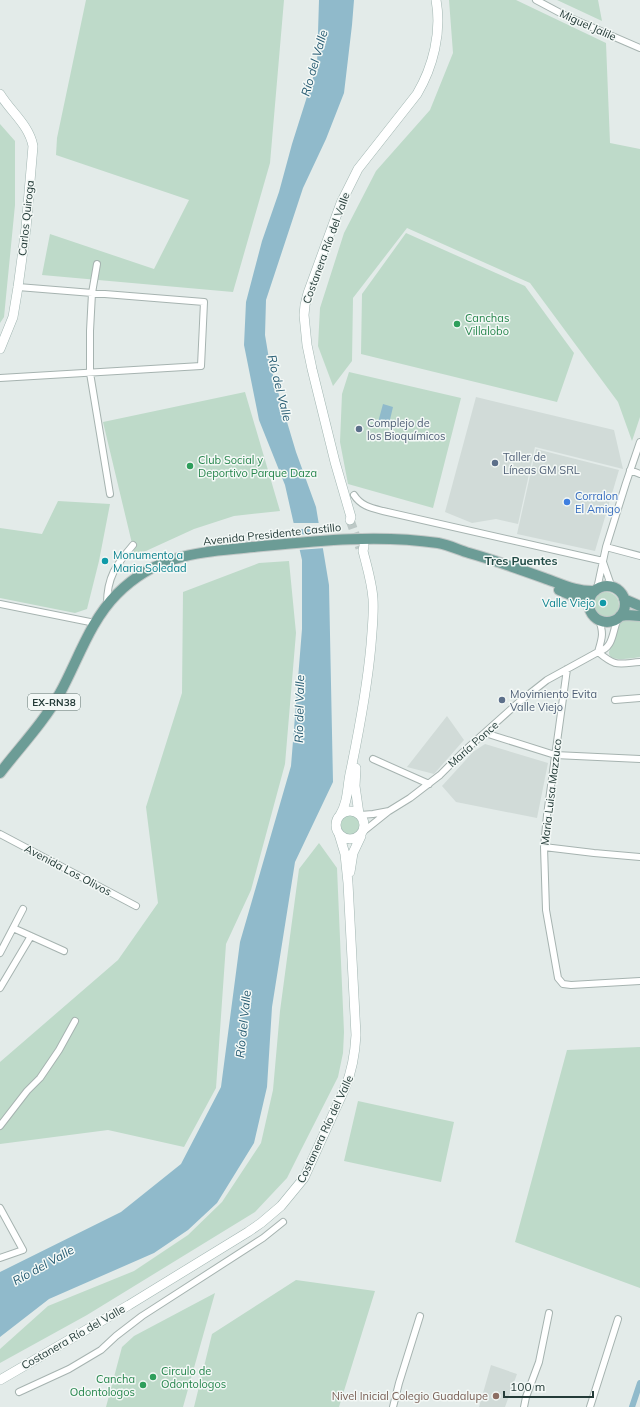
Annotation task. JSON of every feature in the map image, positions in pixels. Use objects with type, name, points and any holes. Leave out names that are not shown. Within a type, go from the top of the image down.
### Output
[{"type":"main road","name":"Costanera Río del Valle","points":[[352,519],[335,462],[312,369],[304,325],[305,304],[341,204],[352,180],[358,169],[417,94],[423,84],[432,61],[437,34],[436,0]]},
{"type":"main road","name":"Carlos Quiroga","points":[[0,94],[28,131],[33,146],[26,228],[18,288],[13,317],[0,349]]},
{"type":"main road","name":"Avenida Presidente Castillo","points":[[0,773],[51,707],[95,623],[116,594],[142,574],[173,559],[210,552],[278,544],[383,538],[440,544],[503,563],[580,591],[596,590]]},
{"type":"main road","name":"Avenida Presidente Castillo","points":[[415,541],[551,586],[578,598],[589,606]]},
{"type":"main road","points":[[357,747],[355,786],[360,814],[364,822],[362,834],[353,840],[348,840],[344,839],[339,834],[336,829],[336,824],[347,799],[350,774],[357,747],[367,685],[373,616],[372,589],[362,549]]},
{"type":"main road","name":"EX-RN38","points":[[596,590],[606,587],[612,588]]},
{"type":"main road","points":[[612,588],[618,591],[624,600],[624,610],[619,617]]},
{"type":"main road","points":[[589,606],[591,595],[596,590]]},
{"type":"main road","points":[[624,600],[640,606]]},
{"type":"main road","name":"EX-RN38","points":[[589,606],[590,612],[599,620]]},
{"type":"main road","points":[[599,620],[608,622],[627,614],[640,616]]},
{"type":"main road","points":[[340,815],[349,811],[360,814]]},
{"type":"main road","name":"Costanera Río del Valle","points":[[0,1380],[129,1305],[248,1232],[281,1206],[301,1183],[312,1162],[351,1074],[355,1053],[356,1035],[348,883],[344,848],[339,834]]},
{"type":"main road","name":"Costanera Río del Valle","points":[[348,883],[353,853],[362,834]]},
{"type":"street","name":"Miguel Jalile","points":[[536,0],[566,16],[640,48]]},
{"type":"street","points":[[97,264],[92,293],[90,373],[110,494]]},
{"type":"street","points":[[0,378],[201,366],[204,302],[18,288]]},
{"type":"street","points":[[596,590],[600,581],[602,561],[606,547],[640,442]]},
{"type":"street","points":[[630,470],[640,474]]},
{"type":"street","points":[[354,495],[364,506],[602,561]]},
{"type":"street","points":[[107,606],[107,591],[110,578],[120,561],[133,545]]},
{"type":"street","points":[[606,547],[640,556]]},
{"type":"street","points":[[602,561],[612,588]]},
{"type":"street","points":[[0,604],[95,623]]},
{"type":"street","name":"María Ponce","points":[[362,834],[389,811],[429,784],[519,702],[547,680],[604,650],[609,645],[619,617]]},
{"type":"street","points":[[599,620],[602,631],[602,639],[598,652],[606,660],[615,664],[640,662]]},
{"type":"street","name":"Maria Luisa Mazzuco","points":[[567,669],[547,815],[544,848],[546,910],[558,978],[563,984],[571,985],[640,981]]},
{"type":"street","points":[[615,700],[640,698]]},
{"type":"street","points":[[485,733],[555,755],[640,759]]},
{"type":"street","points":[[373,759],[429,784]]},
{"type":"street","name":"María Ponce","points":[[360,814],[373,814],[389,811]]},
{"type":"street","name":"Avenida Los Olivos","points":[[0,834],[136,906]]},
{"type":"street","points":[[544,848],[640,857]]},
{"type":"street","points":[[0,953],[23,909]]},
{"type":"street","points":[[13,928],[64,951]]},
{"type":"street","points":[[0,988],[31,936]]},
{"type":"street","points":[[0,1126],[27,1091],[40,1078],[59,1050],[75,1021]]},
{"type":"street","points":[[0,1208],[23,1250],[0,1258]]},
{"type":"street","points":[[19,1392],[69,1369],[101,1350],[116,1336],[142,1316],[263,1238],[283,1222]]},
{"type":"street","points":[[524,1407],[526,1397],[539,1362],[549,1313]]},
{"type":"street","points":[[393,1407],[420,1316]]},
{"type":"street","points":[[590,1407],[618,1319]]},
{"type":"shaded area","name":"Taller de Líneas GM SRL","points":[[476,397],[614,430],[623,469],[535,447],[518,524],[496,519],[472,523],[445,512]]},
{"type":"shaded area","name":"Corralon El Amigo","points":[[536,449],[619,470],[595,551],[517,534]]},
{"type":"shaded area","points":[[447,716],[464,740],[434,774],[407,767]]},
{"type":"shaded area","points":[[485,744],[548,763],[537,818],[456,802],[442,786],[473,752]]},
{"type":"shaded area","name":"Nivel Inicial Colegio Guadalupe","points":[[491,1365],[517,1374],[505,1407],[479,1407]]},
{"type":"green space","points":[[86,0],[284,0],[270,163],[233,292],[42,275],[50,234],[154,269],[189,200],[56,155],[57,138]]},
{"type":"green space","points":[[449,0],[516,0],[606,43],[610,143],[640,149],[640,417],[632,441],[618,402],[530,283],[407,228],[353,298],[352,361],[333,386],[318,346],[320,308],[344,233],[376,171],[430,110],[453,53]]},
{"type":"green space","points":[[557,0],[598,0],[602,21]]},
{"type":"green space","points":[[0,124],[15,141],[15,205],[4,317],[0,323]]},
{"type":"green space","name":"Canchas Villalobo","points":[[406,233],[525,286],[574,353],[557,402],[361,354],[362,294]]},
{"type":"green space","name":"Complejo de los Bioquímicos","points":[[349,372],[461,398],[433,508],[348,484],[340,442],[342,394]]},
{"type":"green space","name":"Club Social y Deportivo Parque Daza","points":[[245,392],[280,511],[234,516],[194,529],[135,556],[103,422]]},
{"type":"green space","points":[[58,501],[110,504],[99,561],[87,609],[75,613],[0,598],[0,528],[42,534]]},
{"type":"green space","points":[[289,561],[296,633],[285,764],[251,890],[226,944],[216,1088],[184,1147],[108,1130],[0,1144],[0,1062],[118,960],[158,903],[146,807],[182,693],[183,592],[259,563]]},
{"type":"green space","points":[[606,592],[615,596],[619,605],[615,614],[606,618],[597,614],[593,605],[597,596]]},
{"type":"green space","points":[[622,618],[640,618],[640,657],[617,659],[610,656],[609,652],[614,641],[616,629]]},
{"type":"green space","points":[[351,814],[359,818],[363,826],[359,834],[351,838],[343,834],[339,826],[343,818]]},
{"type":"green space","points":[[319,843],[337,868],[344,1032],[343,1053],[338,1077],[287,1178],[255,1212],[87,1315],[0,1363],[0,1349],[48,1306],[134,1271],[188,1235],[222,1202],[261,1143],[273,1090],[280,1011],[299,869]]},
{"type":"green space","points":[[640,1047],[640,1288],[515,1242],[567,1050]]},
{"type":"green space","points":[[358,1101],[454,1122],[441,1182],[344,1161]]},
{"type":"green space","points":[[296,1280],[375,1291],[339,1407],[194,1407],[212,1334]]},
{"type":"green space","name":"Circulo de Odontologos","points":[[215,1293],[183,1407],[106,1407],[122,1347],[134,1336]]},
{"type":"water","name":"Río del Valle","points":[[319,0],[354,0],[344,93],[326,139],[303,188],[266,300],[265,335],[270,365],[296,452],[316,507],[329,585],[333,782],[295,862],[272,1007],[267,1087],[254,1143],[217,1203],[188,1230],[154,1253],[49,1299],[0,1337],[0,1272],[121,1212],[181,1164],[221,1087],[240,942],[291,766],[302,629],[302,560],[285,485],[259,420],[244,345],[246,302],[262,241],[279,192],[292,144],[317,65]]},
{"type":"water","points":[[383,404],[393,407],[388,428],[377,426]]},
{"type":"pier","points":[[292,523],[320,523],[321,529],[293,529]]},
{"type":"pier","points":[[322,533],[325,548],[298,550],[294,535]]},
{"type":"waterway","points":[[632,1407],[640,1383]]},
{"type":"tunnel","points":[[350,520],[360,548]]},
{"type":"place","name":"Canchas Villalobo","points":[[457,324]]},
{"type":"place","name":"Complejo de los Bioquímicos","points":[[359,429]]},
{"type":"place","name":"Taller de Líneas GM SRL","points":[[495,463]]},
{"type":"place","name":"Club Social y Deportivo Parque Daza","points":[[190,466]]},
{"type":"place","name":"Corralon El Amigo","points":[[567,502]]},
{"type":"place","name":"Monumento a Maria Soledad","points":[[105,561]]},
{"type":"place","name":"Valle Viejo","points":[[603,603]]},
{"type":"place","name":"Movimiento Evita Valle Viejo","points":[[502,700]]},
{"type":"place","name":"Circulo de Odontologos","points":[[153,1377]]},
{"type":"place","name":"Cancha Odontologos","points":[[143,1385]]},
{"type":"place","name":"Nivel Inicial Colegio Guadalupe","points":[[496,1396]]},
{"type":"district","name":"Tres Puentes","points":[[521,560]]}]
